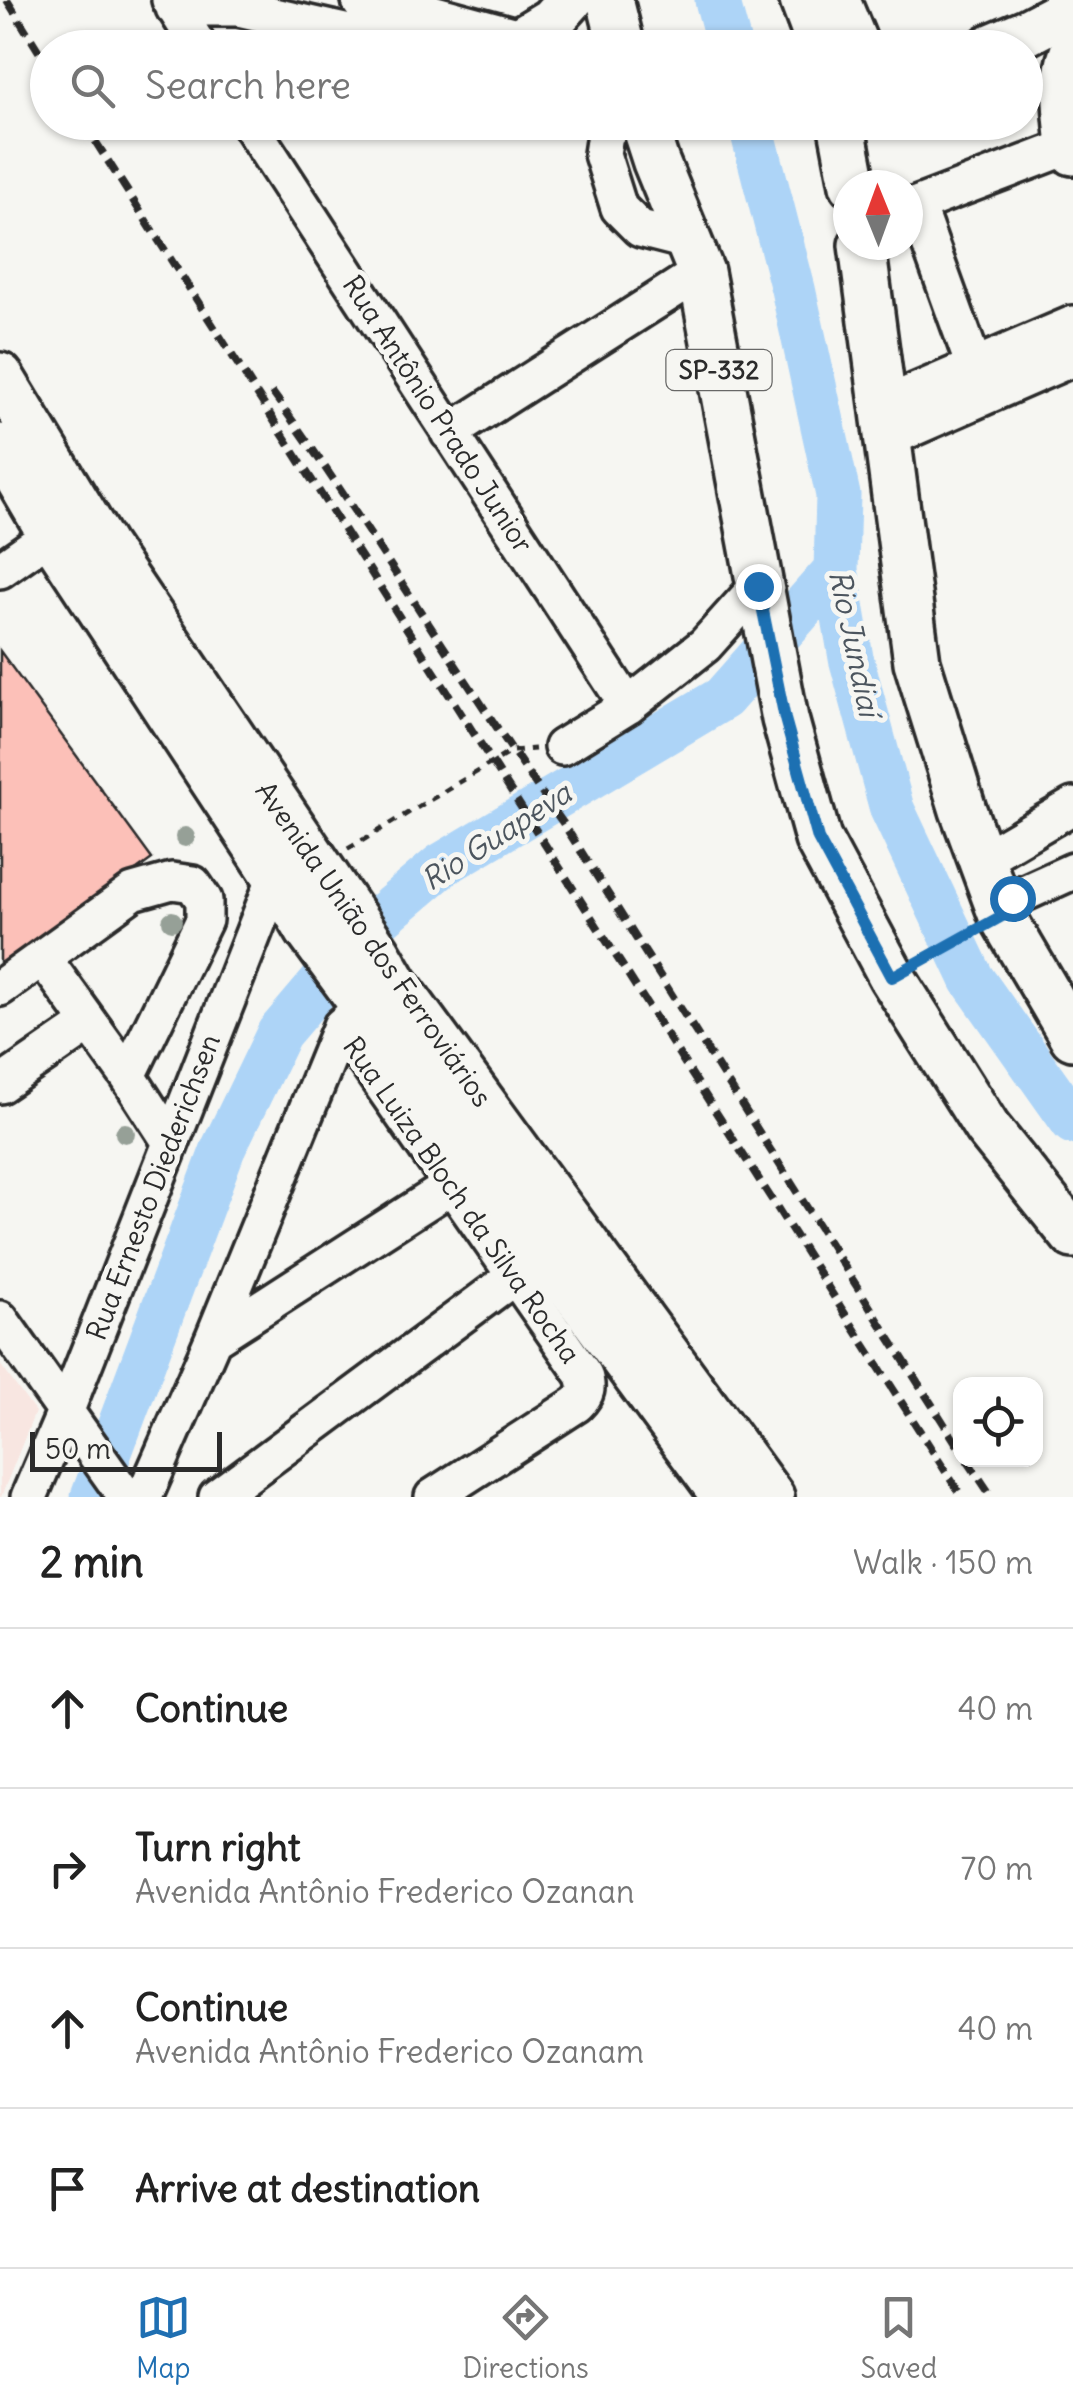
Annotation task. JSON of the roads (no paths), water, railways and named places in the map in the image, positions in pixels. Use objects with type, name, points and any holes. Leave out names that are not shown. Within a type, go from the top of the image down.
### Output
[{"type":"main road","points":[[365,0],[416,30]]},
{"type":"main road","points":[[543,30],[570,0]]},
{"type":"main road","points":[[610,0],[618,30]]},
{"type":"main road","points":[[803,0],[814,30]]},
{"type":"main road","points":[[1032,30],[1073,8]]},
{"type":"main road","points":[[1071,149],[1065,95],[1067,67],[1073,52]]},
{"type":"main road","name":"SP-332","points":[[625,140],[694,256],[785,719],[818,839],[892,977],[987,1128],[1073,1235]]},
{"type":"main road","points":[[845,140],[851,170]]},
{"type":"main road","points":[[864,260],[917,662],[963,810],[1000,910],[1073,1037]]},
{"type":"main road","name":"Avenida União dos Ferroviários","points":[[0,376],[66,523],[308,930],[368,994],[771,1497]]},
{"type":"main road","name":"Avenida União dos Ferroviários","points":[[0,447],[66,523],[330,883],[368,994],[725,1497]]},
{"type":"street","points":[[842,0],[854,30]]},
{"type":"street","points":[[172,4],[238,8],[416,30]]},
{"type":"street","points":[[172,4],[189,30]]},
{"type":"street","name":"Rua Antônio Prado Junior","points":[[260,140],[628,706]]},
{"type":"street","points":[[923,202],[1071,149]]},
{"type":"street","points":[[923,234],[974,366]]},
{"type":"street","points":[[450,433],[694,256]]},
{"type":"street","points":[[1073,324],[974,366],[886,424],[899,434],[1073,358]]},
{"type":"street","points":[[0,570],[66,523]]},
{"type":"street","points":[[562,747],[628,706],[763,605]]},
{"type":"street","points":[[982,860],[1073,806]]},
{"type":"street","points":[[1000,910],[1073,871]]},
{"type":"street","name":"Rua Ernesto Diederichsen","points":[[29,1497],[73,1420],[170,1141],[276,876]]},
{"type":"street","points":[[0,988],[133,892],[172,881],[193,884],[204,900],[204,920],[128,1076]]},
{"type":"street","points":[[43,958],[170,1141]]},
{"type":"street","points":[[0,1319],[131,1496],[213,1339],[368,994]]},
{"type":"street","name":"Rua Luiza Bloch da Silva Rocha","points":[[368,994],[451,1186],[587,1384],[586,1395],[577,1404],[433,1497]]},
{"type":"street","points":[[1,1082],[90,1024]]},
{"type":"street","points":[[213,1339],[451,1186]]},
{"type":"street","points":[[217,1497],[515,1276]]},
{"type":"waterway","name":"Rio Jundiaí","points":[[717,0],[725,30]]},
{"type":"waterway","name":"Rio Jundiaí","points":[[755,140],[793,289],[838,495],[836,570],[851,658],[892,809],[972,979],[1073,1122]]},
{"type":"waterway","name":"Rio Guapeva","points":[[93,1497],[223,1149],[279,1033],[368,928],[442,865],[723,698],[836,570]]},
{"type":"railway","points":[[7,0],[30,37]]},
{"type":"railway","points":[[95,140],[962,1497]]},
{"type":"railway","points":[[272,392],[563,823],[953,1438]]},
{"type":"railway","points":[[972,1467],[992,1497]]}]
